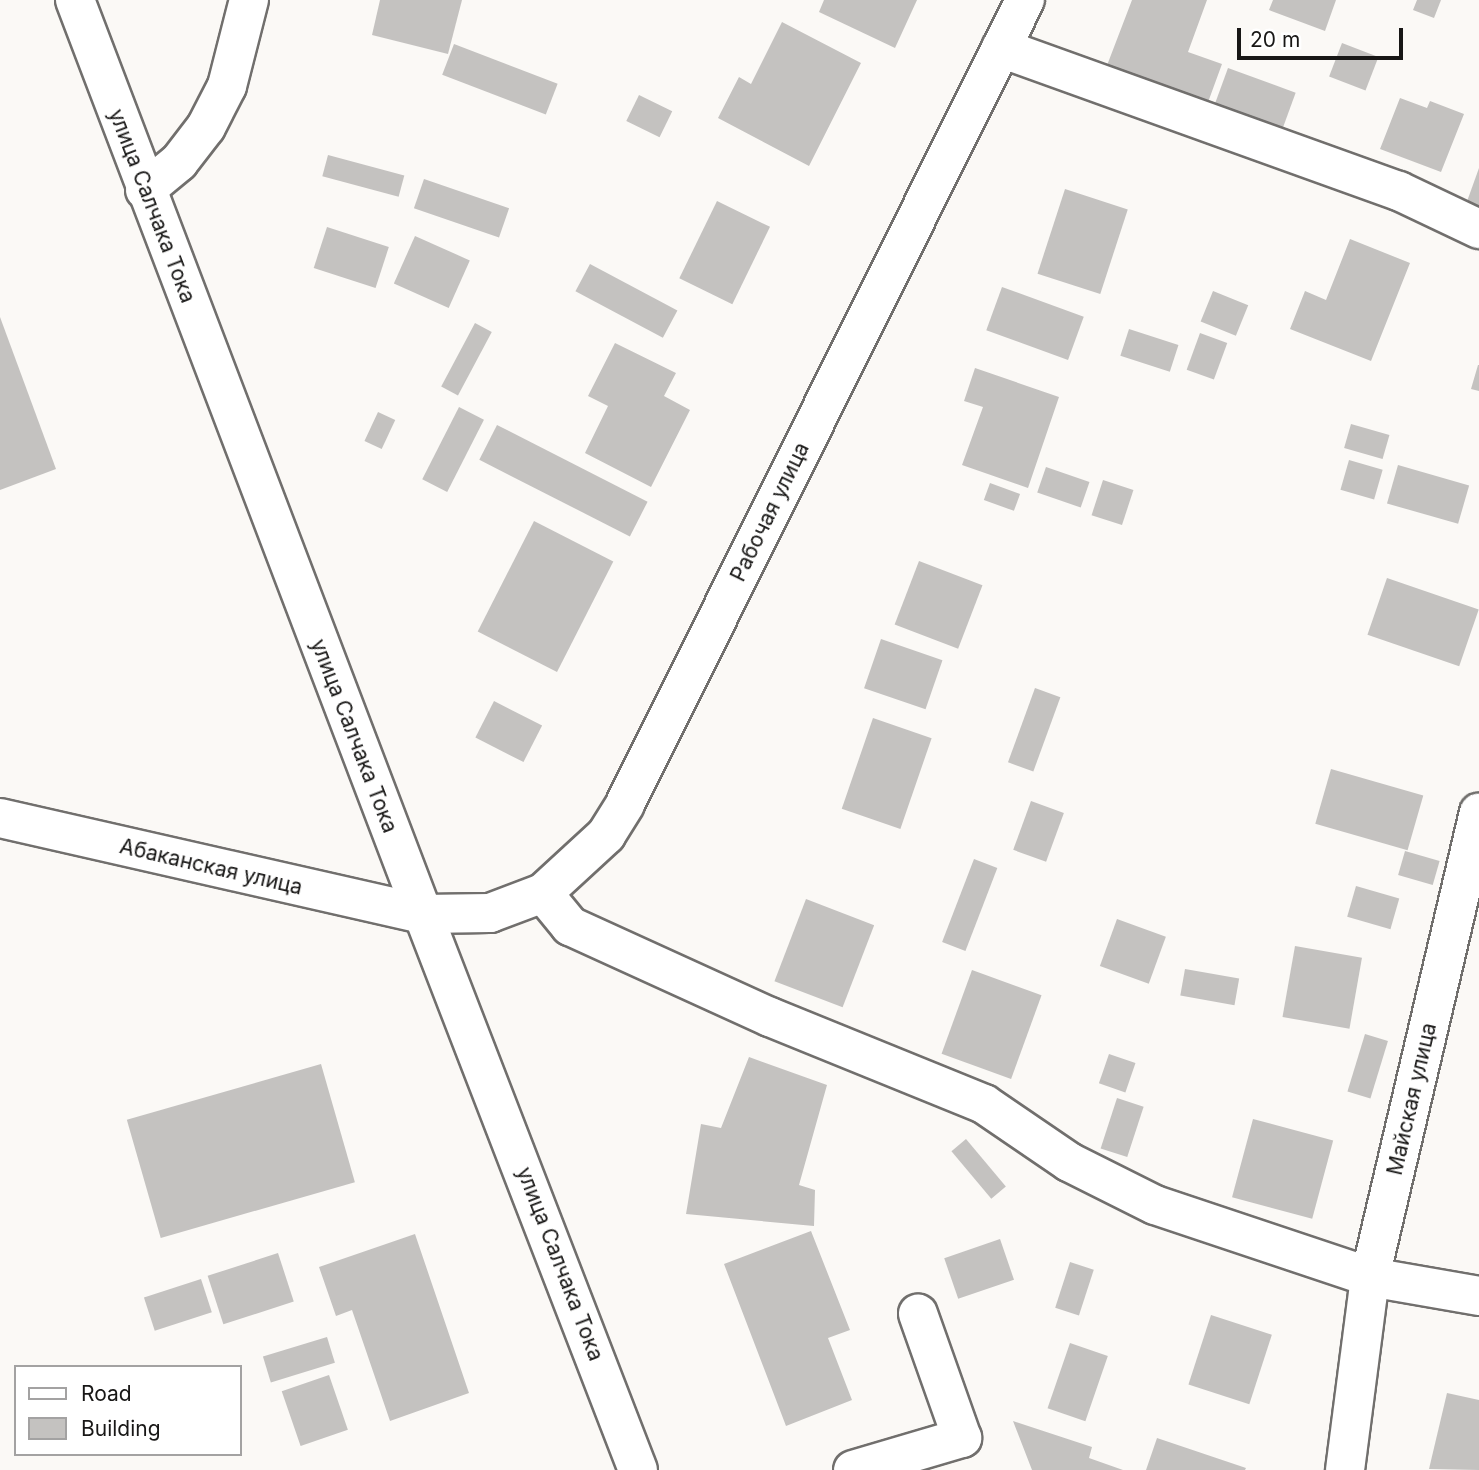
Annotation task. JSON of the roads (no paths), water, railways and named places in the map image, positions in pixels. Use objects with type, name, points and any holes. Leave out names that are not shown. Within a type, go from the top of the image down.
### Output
[{"type":"street","name":"улица Салчака Тока","points":[[75,0],[145,190],[638,1470]]},
{"type":"street","points":[[145,190],[179,162],[206,127],[227,86],[249,0]]},
{"type":"street","name":"Рабочая улица","points":[[423,914],[489,913],[543,893],[606,835],[625,804],[1025,0]]},
{"type":"street","points":[[1001,48],[1399,191],[1479,229]]},
{"type":"street","name":"Майская улица","points":[[1345,1470],[1370,1278],[1479,814]]},
{"type":"street","name":"Абаканская улица","points":[[0,818],[423,914]]},
{"type":"street","points":[[543,893],[570,926],[770,1017],[984,1104],[1069,1162],[1155,1205],[1370,1278],[1479,1296]]},
{"type":"street","points":[[853,1470],[962,1438],[918,1314]]}]
